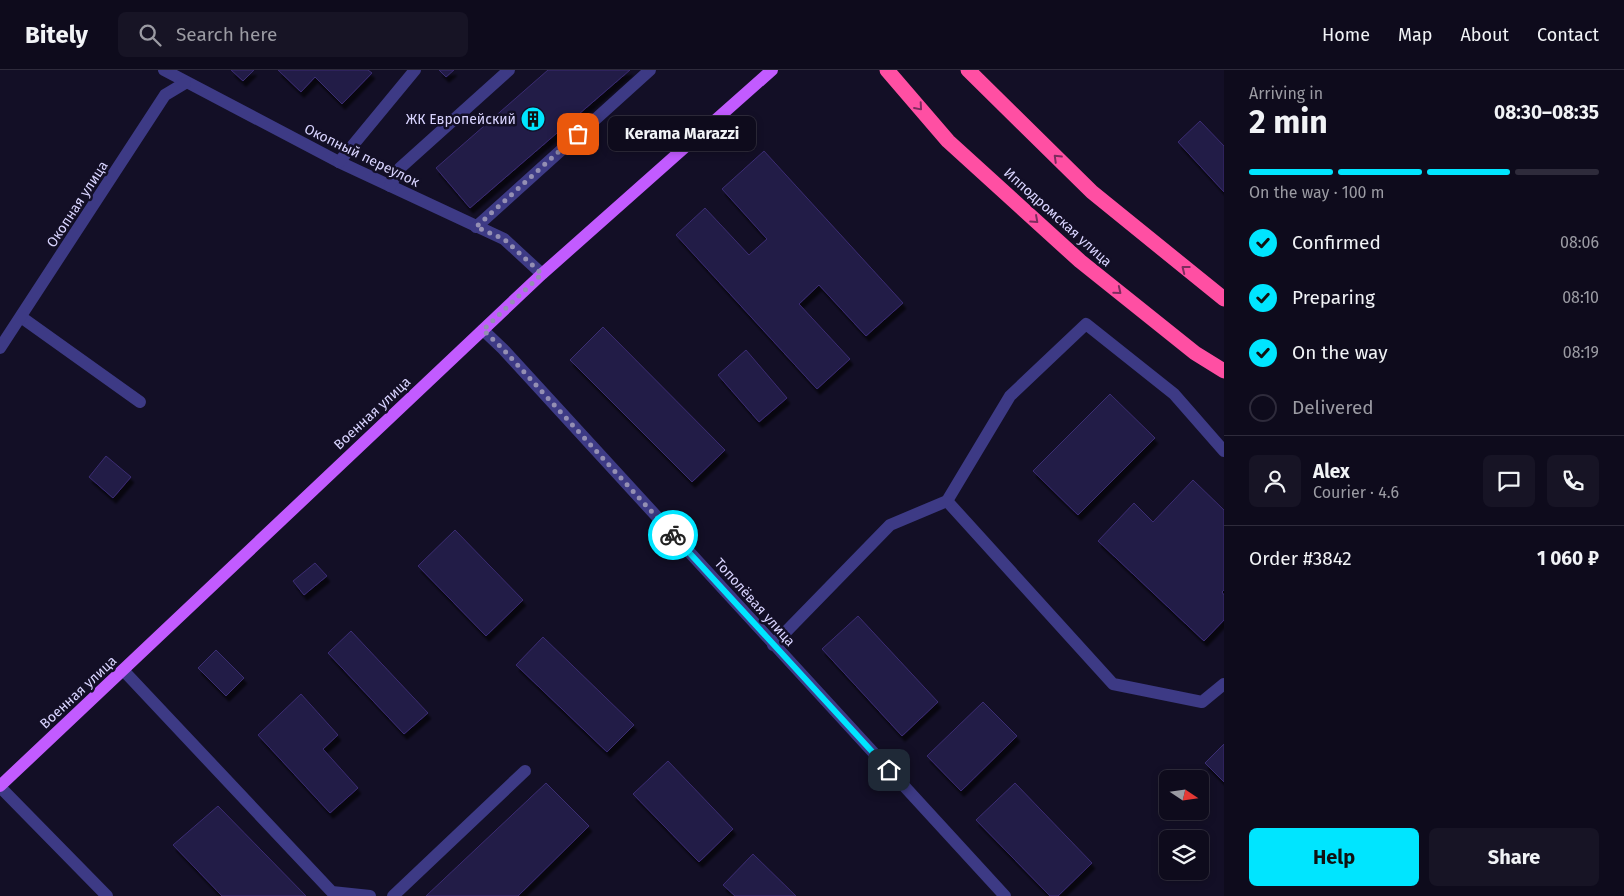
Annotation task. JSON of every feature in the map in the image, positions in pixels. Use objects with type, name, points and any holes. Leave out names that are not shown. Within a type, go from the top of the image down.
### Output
[{"type":"highway","name":"Ипподромская улица","points":[[887,70],[948,141],[1080,261],[1195,353],[1224,370]]},
{"type":"highway","points":[[968,70],[1092,192],[1224,299]]},
{"type":"main road","name":"Военная улица","points":[[0,786],[542,274],[772,70]]},
{"type":"street","name":"Окопный переулок","points":[[164,70],[185,83],[339,162],[504,239],[542,274]]},
{"type":"street","points":[[339,162],[415,70]]},
{"type":"street","points":[[390,186],[400,168],[509,70]]},
{"type":"street","points":[[476,227],[650,70]]},
{"type":"street","name":"Окопная улица","points":[[0,348],[165,95],[185,83]]},
{"type":"street","points":[[21,317],[140,402]]},
{"type":"street","points":[[774,644],[890,525],[946,501],[1010,396],[1086,324],[1174,394],[1224,451]]},
{"type":"street","name":"Тополёвая улица","points":[[483,330],[503,349],[1005,896]]},
{"type":"street","points":[[946,501],[1113,684],[1202,702],[1224,684]]},
{"type":"street","points":[[123,670],[332,892],[370,896]]},
{"type":"street","points":[[393,896],[525,771]]},
{"type":"street","points":[[0,786],[107,896]]},
{"type":"building","points":[[231,70],[254,70],[243,81]]},
{"type":"building","points":[[278,70],[368,70],[372,73],[342,104],[315,77],[301,92]]},
{"type":"building","points":[[439,70],[454,70],[446,77]]},
{"type":"building","name":"ЖК Европейский","points":[[548,70],[630,70],[470,208],[436,168]]},
{"type":"building","points":[[1200,121],[1224,146],[1224,192],[1178,142]]},
{"type":"building","points":[[764,151],[903,303],[866,336],[819,285],[799,304],[850,359],[817,389],[676,235],[705,208],[749,255],[767,239],[722,189]]},
{"type":"building","points":[[603,327],[725,450],[692,482],[570,360]]},
{"type":"building","points":[[746,350],[787,398],[759,422],[718,375]]},
{"type":"building","points":[[1110,394],[1155,438],[1078,515],[1033,471]]},
{"type":"building","points":[[106,456],[131,477],[113,498],[89,477]]},
{"type":"building","points":[[1193,480],[1224,510],[1224,590],[1222,592],[1224,595],[1224,620],[1204,641],[1098,541],[1134,503],[1153,522]]},
{"type":"building","points":[[455,530],[523,600],[486,636],[418,566]]},
{"type":"building","points":[[315,563],[327,576],[304,595],[293,581]]},
{"type":"building","points":[[858,616],[938,702],[902,736],[822,649]]},
{"type":"building","points":[[351,631],[428,713],[404,734],[328,653]]},
{"type":"building","points":[[543,637],[634,725],[607,752],[516,665]]},
{"type":"building","points":[[216,650],[244,678],[226,696],[198,668]]},
{"type":"building","points":[[301,694],[338,735],[323,749],[358,788],[330,813],[258,735]]},
{"type":"building","points":[[983,702],[1017,736],[961,791],[927,756]]},
{"type":"building","points":[[1224,744],[1224,782],[1205,763]]},
{"type":"building","points":[[668,761],[733,829],[699,862],[633,794]]},
{"type":"building","points":[[546,783],[589,826],[518,896],[426,896]]},
{"type":"building","points":[[1015,783],[1092,863],[1058,896],[1050,896],[976,820]]},
{"type":"building","points":[[218,806],[306,896],[222,896],[173,845]]},
{"type":"building","points":[[753,854],[796,896],[735,896],[723,885]]},
{"type":"way so far","points":[[578,134],[476,227],[504,239],[542,274],[483,330],[503,349],[673,535]]},
{"type":"place","name":"ЖК Европейский","points":[[533,119]]},
{"type":"place","name":"Kerama Marazzi","points":[[578,134]]},
{"type":"route","points":[[673,535],[889,770]]}]
